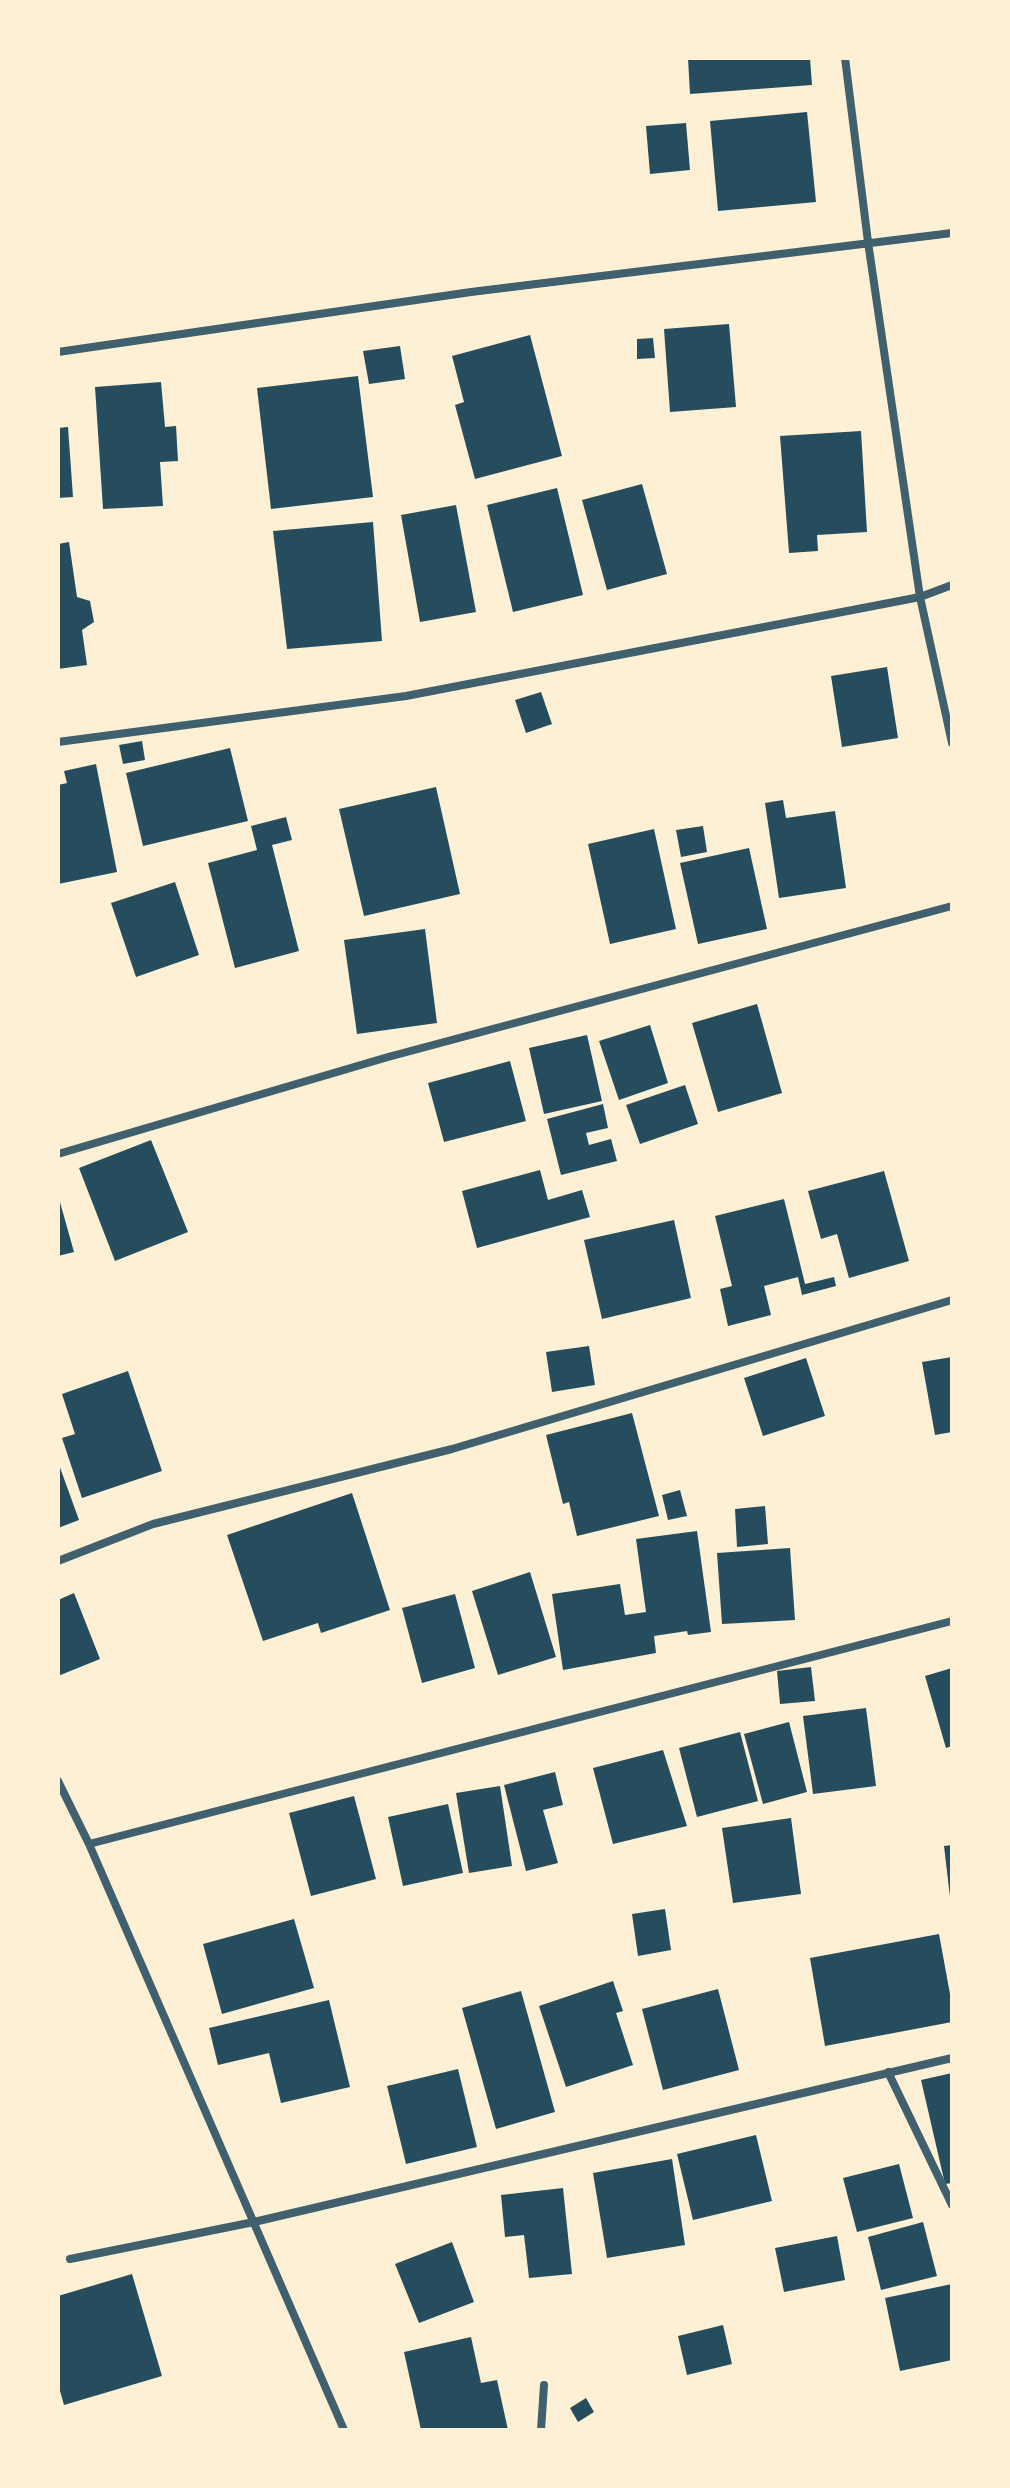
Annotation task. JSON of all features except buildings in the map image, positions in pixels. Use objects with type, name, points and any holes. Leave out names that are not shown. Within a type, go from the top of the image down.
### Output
[{"type":"street","points":[[845,58],[868,242],[920,597],[952,743]]},
{"type":"street","points":[[58,352],[471,292],[952,233]]},
{"type":"street","points":[[58,742],[406,696],[920,597],[952,585]]},
{"type":"street","points":[[58,1154],[388,1057],[952,906]]},
{"type":"street","points":[[58,1561],[153,1524],[452,1449],[952,1300]]},
{"type":"street","points":[[89,1844],[952,1621]]},
{"type":"street","points":[[58,1781],[89,1844],[344,2430]]},
{"type":"street","points":[[70,2259],[254,2222],[952,2058]]},
{"type":"street","points":[[888,2072],[952,2205]]},
{"type":"street","points":[[541,2430],[544,2385]]}]
